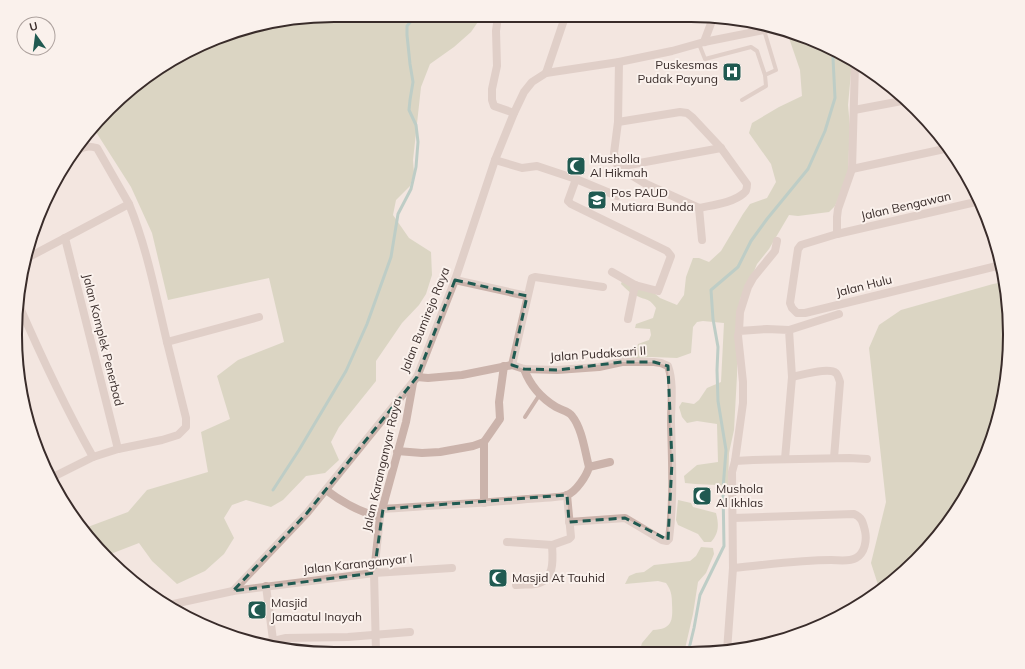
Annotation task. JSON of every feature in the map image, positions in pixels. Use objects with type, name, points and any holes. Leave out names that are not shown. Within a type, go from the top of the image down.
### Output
[{"type":"street","points":[[497,22],[497,66],[492,89],[492,100],[494,106],[514,113]]},
{"type":"street","points":[[563,22],[546,73],[672,52],[701,43],[760,30]]},
{"type":"street","points":[[701,43],[711,23]]},
{"type":"street","points":[[618,122],[680,112],[687,113],[721,148],[747,184],[747,189],[744,193],[735,198],[699,208],[646,184],[618,167],[614,153],[618,122],[619,62]]},
{"type":"street","points":[[837,234],[838,209],[852,169],[856,70]]},
{"type":"street","name":"Jalan Bumirejo Raya","points":[[233,591],[307,513],[415,378],[454,280],[495,160],[514,113],[524,92],[532,82],[546,73]]},
{"type":"street","points":[[854,110],[899,102]]},
{"type":"street","points":[[56,476],[93,457],[118,449],[173,437],[178,435],[186,427],[186,418],[136,221],[129,204],[97,148],[90,146],[85,147]]},
{"type":"street","points":[[618,167],[721,148]]},
{"type":"street","points":[[852,169],[942,150]]},
{"type":"street","points":[[495,160],[522,168],[538,166],[618,196]]},
{"type":"street","points":[[576,179],[568,201],[571,204],[669,253],[670,259],[658,291],[635,284],[612,272]]},
{"type":"street","name":"Jalan Bengawan","points":[[798,250],[804,243],[837,234],[974,202]]},
{"type":"street","points":[[33,255],[129,204]]},
{"type":"street","points":[[699,208],[702,240]]},
{"type":"street","name":"Jalan Komplek Penerbad","points":[[65,238],[118,449]]},
{"type":"street","points":[[728,644],[733,568],[732,472],[735,461],[743,403],[743,382],[738,336],[740,312],[748,287],[753,278],[775,251],[777,241]]},
{"type":"street","name":"Jalan Hulu","points":[[798,250],[790,303],[792,308],[797,313],[805,313],[995,266]]},
{"type":"street","points":[[484,503],[484,442],[500,419],[499,402],[530,281],[535,277],[603,287]]},
{"type":"street","points":[[454,280],[527,296]]},
{"type":"street","points":[[628,319],[635,284]]},
{"type":"street","points":[[23,314],[47,368],[74,423],[93,457]]},
{"type":"street","points":[[739,331],[767,329],[789,330],[839,314]]},
{"type":"street","points":[[167,342],[259,317]]},
{"type":"street","points":[[785,459],[792,377],[789,330]]},
{"type":"street","name":"Jalan Pudaksari II","points":[[508,366],[524,369],[557,370],[599,367],[622,362],[654,362],[662,363],[668,366],[671,389],[672,512],[669,539],[667,541],[662,540],[646,532],[625,518],[569,522]]},
{"type":"street","points":[[415,378],[462,375],[508,366]]},
{"type":"street","points":[[326,490],[340,501],[356,509],[382,513],[434,504],[484,503],[567,495],[578,486],[589,466],[577,423],[572,414],[556,407],[540,394],[528,380],[524,369]]},
{"type":"street","points":[[792,377],[820,371],[832,371],[837,374],[840,382],[834,458]]},
{"type":"street","name":"Jalan Karanganyar Raya","points":[[376,647],[374,573],[382,513],[397,450],[406,422],[415,378]]},
{"type":"street","points":[[397,450],[422,453],[440,452],[473,446],[484,442]]},
{"type":"street","points":[[735,461],[834,458],[867,459]]},
{"type":"street","points":[[589,466],[610,462]]},
{"type":"street","points":[[507,542],[552,545],[569,539],[571,537],[567,495]]},
{"type":"street","points":[[733,518],[854,514],[859,516],[866,534],[865,547],[856,559],[812,560],[733,568]]},
{"type":"street","points":[[516,584],[535,584],[546,578],[553,567],[552,545]]},
{"type":"street","name":"Jalan Karanganyar I","points":[[176,604],[233,591],[266,586],[374,573],[452,568]]},
{"type":"street","points":[[266,586],[269,640]]},
{"type":"street","points":[[274,641],[286,638],[348,637],[410,632]]},
{"type":"lane","points":[[764,75],[776,70],[767,32]]},
{"type":"lane","points":[[701,43],[705,59],[751,47],[757,51],[766,86],[742,100]]},
{"type":"lane","points":[[525,417],[540,394]]},
{"type":"highlighted area","points":[[455,280],[527,296],[512,365],[524,369],[557,370],[622,362],[654,362],[668,366],[672,462],[668,540],[625,518],[569,522],[567,495],[383,509],[374,573],[233,591],[307,513],[417,377]]},
{"type":"green space","points":[[334,22],[478,22],[471,32],[454,47],[430,64],[421,87],[413,160],[414,173],[410,186],[396,200],[393,215],[409,238],[431,252],[432,275],[426,294],[419,305],[402,323],[376,361],[376,381],[339,427],[331,442],[339,460],[325,473],[306,476],[283,500],[271,507],[246,500],[232,505],[224,518],[234,538],[224,554],[205,571],[177,584],[152,561],[139,543],[112,553],[88,527],[128,512],[147,490],[208,472],[201,432],[230,419],[217,376],[238,360],[284,342],[269,278],[168,300],[152,233],[131,187],[96,133],[128,100],[144,87],[178,64],[196,54],[254,33],[294,25]]},
{"type":"green space","points":[[789,38],[829,54],[852,67],[848,105],[850,127],[848,171],[835,206],[829,212],[798,216],[789,215],[769,249],[757,264],[740,299],[737,337],[737,375],[734,430],[729,453],[728,486],[685,483],[684,476],[697,465],[718,462],[717,424],[697,421],[687,423],[682,417],[679,407],[682,402],[694,404],[699,400],[707,388],[721,382],[724,323],[703,321],[697,322],[693,327],[691,353],[677,358],[652,357],[627,360],[622,359],[620,354],[637,349],[638,344],[649,340],[651,335],[650,329],[635,328],[636,324],[653,318],[656,308],[649,301],[628,291],[621,284],[623,278],[647,287],[660,298],[677,305],[684,295],[686,277],[693,258],[699,258],[709,262],[721,251],[750,204],[767,198],[776,182],[771,164],[749,133],[752,123],[779,107],[802,96],[800,70]]},
{"type":"green space","points":[[998,283],[1000,294],[1003,334],[1002,355],[997,395],[979,454],[961,491],[938,525],[925,541],[897,569],[878,584],[871,563],[886,502],[869,348],[879,325],[901,310]]},
{"type":"green space","points":[[678,500],[691,503],[693,507],[716,513],[718,529],[711,542],[704,542],[698,534],[678,525],[676,520]]},
{"type":"green space","points":[[701,547],[713,548],[714,554],[706,573],[698,582],[685,647],[641,647],[642,643],[653,630],[664,628],[670,623],[672,615],[672,598],[666,583],[658,581],[625,584],[629,576],[644,572],[654,565],[690,561],[696,556]]},
{"type":"waterway","points":[[273,490],[299,450],[346,371],[367,324],[391,257],[398,214],[411,189],[416,167],[418,142],[416,125],[409,110],[413,82],[407,35],[407,26],[410,22]]},
{"type":"waterway","points":[[689,647],[700,595],[724,546],[723,489],[726,450],[718,401],[718,347],[713,319],[711,290],[738,267],[751,241],[808,169],[825,131],[835,98],[833,56]]},
{"type":"place","name":"Puskesmas Pudak Payung","points":[[732,72]]},
{"type":"place","name":"Musholla Al Hikmah","points":[[576,166]]},
{"type":"place","name":"Pos PAUD Mutiara Bunda","points":[[597,200]]},
{"type":"place","name":"Mushola Al Ikhlas","points":[[702,496]]},
{"type":"place","name":"Masjid At Tauhid","points":[[498,578]]},
{"type":"place","name":"Masjid Jamaatul Inayah","points":[[257,610]]}]
